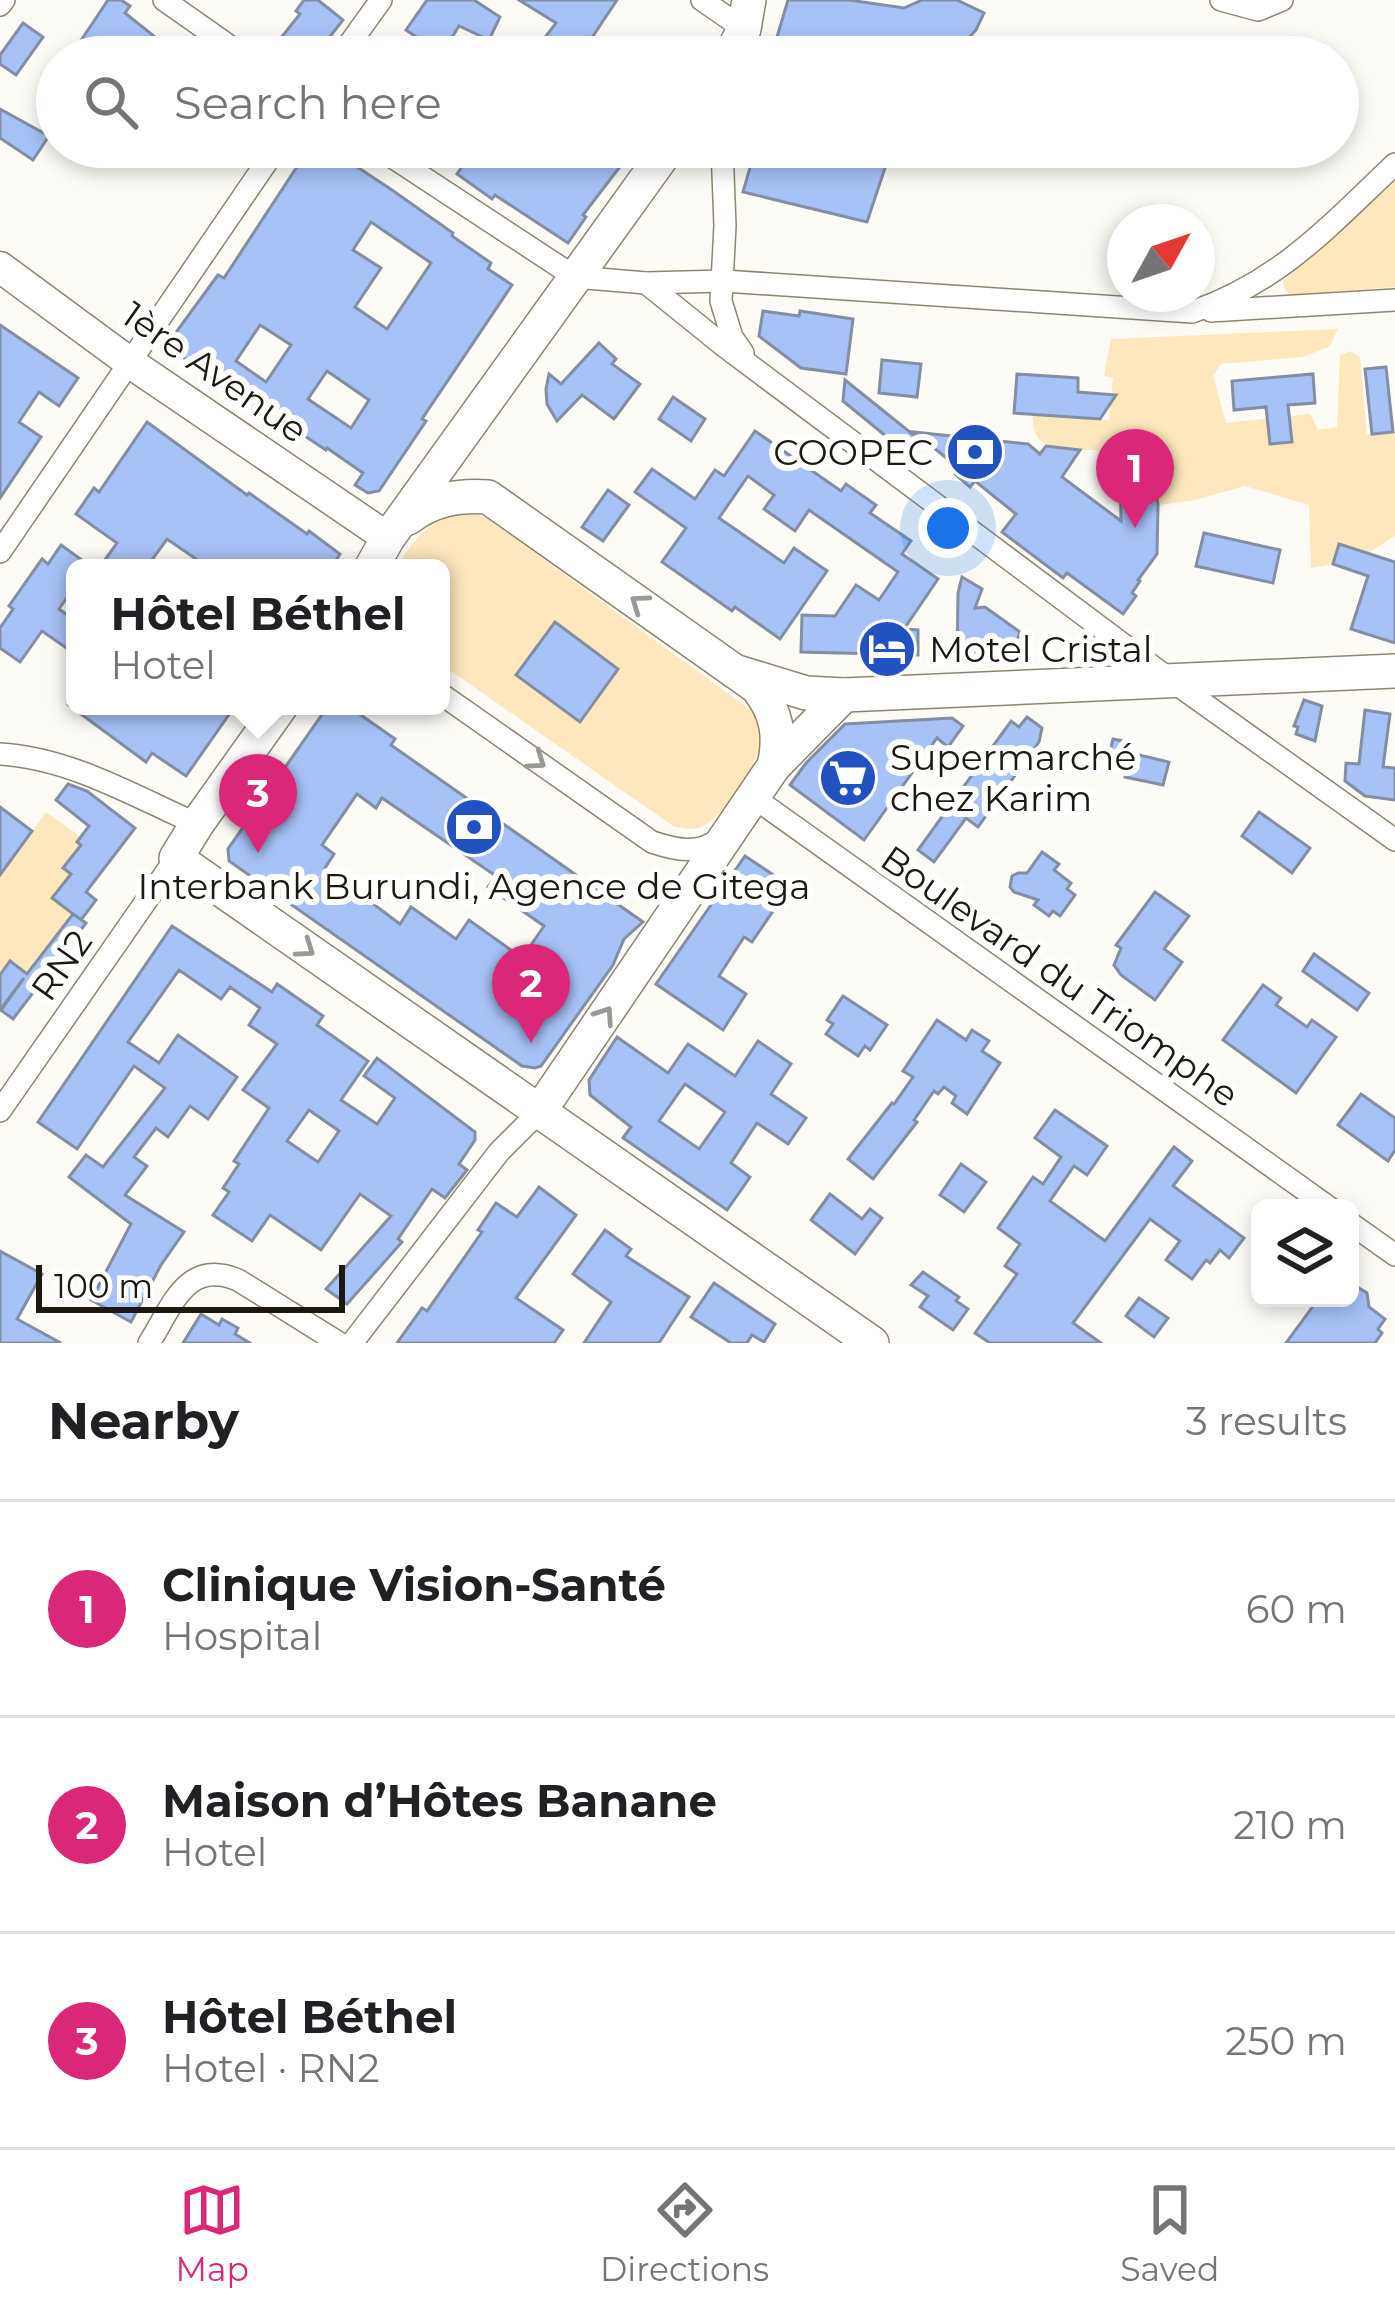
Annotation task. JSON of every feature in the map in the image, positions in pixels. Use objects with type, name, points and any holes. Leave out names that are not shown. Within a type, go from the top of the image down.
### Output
[{"type":"main road","points":[[376,559],[654,168]]},
{"type":"main road","name":"1ère Avenue","points":[[0,267],[129,362],[393,532]]},
{"type":"main road","points":[[482,409],[472,428],[470,463],[488,497],[757,687],[770,703],[779,742],[774,766]]},
{"type":"main road","points":[[393,532],[418,510],[436,502],[488,497]]},
{"type":"main road","points":[[734,671],[806,693],[844,694],[1395,670]]},
{"type":"main road","points":[[539,1112],[774,766],[844,694]]},
{"type":"main road","points":[[275,715],[176,858],[872,1343]]},
{"type":"street","points":[[164,0],[215,36]]},
{"type":"street","points":[[355,36],[381,0]]},
{"type":"street","points":[[701,0],[741,29]]},
{"type":"street","points":[[1221,0],[1258,10],[1282,0]]},
{"type":"street","points":[[1215,303],[1243,291],[1294,258],[1395,164]]},
{"type":"street","points":[[0,552],[263,168]]},
{"type":"street","points":[[409,168],[575,277],[646,284],[724,280],[1107,306]]},
{"type":"street","points":[[722,168],[721,302],[732,337],[770,379]]},
{"type":"street","points":[[646,284],[1172,680],[1395,840]]},
{"type":"street","points":[[1215,311],[1395,300]]},
{"type":"street","points":[[450,700],[652,842],[690,851],[710,845],[730,830]]},
{"type":"street","points":[[0,754],[92,776],[196,824]]},
{"type":"street","name":"Boulevard du Triomphe","points":[[753,797],[1317,1199]]},
{"type":"street","name":"RN2","points":[[0,1111],[176,858]]},
{"type":"street","points":[[352,1343],[500,1152],[539,1112]]},
{"type":"street","points":[[1359,1229],[1395,1255]]},
{"type":"street","points":[[149,1343],[184,1288],[208,1273],[238,1280],[339,1343]]},
{"type":"shaded area","points":[[1395,179],[1395,287],[1291,295],[1285,290],[1283,281]]},
{"type":"shaded area","points":[[1338,329],[1329,347],[1302,357],[1221,364],[1213,376],[1226,423],[1310,414],[1318,430],[1337,427],[1340,356],[1350,351],[1360,357],[1367,434],[1395,432],[1395,536],[1368,553],[1340,544],[1333,564],[1311,568],[1309,505],[1245,486],[1158,505],[1155,451],[1061,448],[1041,441],[1035,432],[1032,415],[1109,420],[1113,378],[1104,376],[1111,339]]},
{"type":"shaded area","points":[[452,513],[474,513],[488,519],[748,708],[761,733],[760,744],[741,786],[720,812],[701,827],[673,826],[450,670],[450,559],[402,559],[433,524]]},
{"type":"shaded area","points":[[46,812],[81,837],[77,841],[81,845],[63,868],[70,873],[53,898],[73,914],[27,974],[0,980],[0,875]]},
{"type":"building","points":[[108,0],[121,0],[130,6],[125,13],[154,36],[84,36]]},
{"type":"building","points":[[304,0],[318,0],[343,20],[330,36],[282,36],[300,14],[296,11]]},
{"type":"building","points":[[427,0],[474,0],[500,17],[491,36],[459,26],[453,36],[415,36],[406,30]]},
{"type":"building","points":[[519,0],[617,0],[593,36],[546,36],[556,23]]},
{"type":"building","points":[[788,0],[849,0],[904,8],[922,0],[957,0],[984,13],[970,36],[777,36]]},
{"type":"building","points":[[23,23],[42,36],[36,36],[36,47],[16,75],[0,64],[0,55]]},
{"type":"building","points":[[0,109],[36,129],[36,156],[33,160],[0,138]]},
{"type":"building","points":[[296,168],[359,168],[453,233],[491,263],[488,269],[512,285],[379,491],[368,493],[355,485],[363,473],[252,405],[258,396],[226,375],[221,383],[166,346],[218,275],[224,278]],"holes":[[[371,222],[431,263],[387,329],[355,307],[381,268],[353,250]],[[260,325],[291,345],[266,382],[236,361]],[[327,371],[369,400],[351,428],[308,399]]]},
{"type":"building","points":[[461,168],[619,168],[568,243],[457,174]]},
{"type":"building","points":[[750,168],[885,168],[867,222],[743,192]]},
{"type":"building","points":[[763,311],[853,319],[846,374],[801,368],[759,336]]},
{"type":"building","points":[[0,325],[78,378],[59,406],[39,392],[19,422],[41,437],[0,498]]},
{"type":"building","points":[[599,343],[616,359],[612,364],[640,384],[614,419],[582,395],[557,421],[547,404],[549,374],[561,384]]},
{"type":"building","points":[[882,360],[921,364],[917,397],[879,393]]},
{"type":"building","points":[[1386,367],[1393,432],[1372,434],[1365,369]]},
{"type":"building","points":[[1017,374],[1078,378],[1078,392],[1116,395],[1100,419],[1014,413]]},
{"type":"building","points":[[1313,374],[1315,403],[1288,405],[1292,442],[1270,444],[1266,407],[1234,410],[1232,381]]},
{"type":"building","points":[[845,380],[916,437],[904,451],[843,401]]},
{"type":"building","points":[[673,397],[705,419],[691,441],[659,419]]},
{"type":"building","points":[[147,422],[247,495],[340,554],[337,559],[196,559],[167,539],[153,559],[105,559],[117,543],[76,514],[94,488],[99,492]]},
{"type":"building","points":[[755,431],[841,491],[846,484],[876,505],[870,513],[911,541],[902,554],[938,579],[904,629],[918,630],[918,655],[801,652],[802,615],[835,616],[856,585],[879,600],[898,572],[809,510],[795,531],[764,509],[774,495],[748,476],[719,518],[784,563],[794,548],[827,571],[780,639],[662,562],[686,528],[635,492],[652,469],[695,499],[715,470],[724,476]]},
{"type":"building","points":[[914,432],[1028,444],[1040,454],[1046,446],[1080,450],[1062,477],[1121,521],[1120,449],[1151,451],[1158,505],[1157,554],[1138,580],[1132,593],[1136,596],[1123,614],[1067,573],[1063,578],[1002,532],[1016,514],[975,481],[970,487],[955,474],[959,468]]},
{"type":"building","points":[[608,490],[629,505],[603,541],[582,527]]},
{"type":"building","points":[[1204,533],[1280,550],[1273,583],[1196,566]]},
{"type":"building","points":[[1339,544],[1395,562],[1395,643],[1351,629],[1368,576],[1333,564]]},
{"type":"building","points":[[61,545],[80,559],[66,559],[66,599],[59,609],[66,614],[66,648],[42,631],[20,662],[0,648],[0,628],[13,609],[9,606],[42,559],[48,564]]},
{"type":"building","points":[[962,577],[982,589],[975,608],[985,607],[1020,632],[1013,654],[957,656]]},
{"type":"building","points":[[555,622],[618,669],[580,722],[516,675]]},
{"type":"building","points":[[1304,700],[1322,706],[1315,741],[1296,734],[1298,727],[1294,726]]},
{"type":"building","points":[[1365,710],[1390,714],[1383,767],[1395,768],[1395,800],[1365,796],[1345,781],[1346,763],[1359,764]]},
{"type":"building","points":[[82,715],[229,715],[186,776],[152,753],[146,762]]},
{"type":"building","points":[[322,715],[361,715],[395,739],[391,745],[643,922],[624,939],[613,965],[535,1068],[522,1066],[229,861],[228,849]],"holes":[[[357,794],[376,808],[382,798],[496,876],[488,887],[544,926],[522,958],[469,920],[456,939],[411,907],[400,924],[325,868],[334,854],[322,845]]]},
{"type":"building","points":[[1027,717],[1042,728],[1039,742],[978,827],[966,818],[934,862],[918,850],[1011,721],[1019,727]]},
{"type":"building","points":[[952,718],[963,726],[948,747],[937,738],[864,840],[790,785],[845,724]]},
{"type":"building","points":[[1113,739],[1133,743],[1131,753],[1169,762],[1163,785],[1125,777],[1128,765],[1108,760]]},
{"type":"building","points":[[68,784],[87,791],[135,828],[86,892],[96,900],[81,920],[52,898],[71,874],[63,868],[89,826],[56,800]]},
{"type":"building","points":[[0,807],[32,831],[0,875]]},
{"type":"building","points":[[1259,812],[1310,848],[1292,873],[1242,836]]},
{"type":"building","points":[[1042,852],[1059,864],[1054,870],[1071,883],[1067,889],[1075,895],[1060,916],[1053,911],[1049,916],[1034,905],[1038,900],[1010,887],[1012,876],[1027,873]]},
{"type":"building","points":[[745,856],[790,886],[752,942],[744,937],[719,976],[746,994],[723,1030],[656,984]]},
{"type":"building","points":[[1155,892],[1189,916],[1164,949],[1182,962],[1155,1000],[1114,965],[1121,948],[1116,945]]},
{"type":"building","points":[[73,914],[86,923],[13,1019],[1,1010],[24,978],[0,1010],[0,975],[10,961],[27,974]]},
{"type":"building","points":[[172,926],[272,992],[277,984],[323,1016],[317,1025],[368,1061],[341,1100],[377,1124],[395,1098],[364,1076],[377,1058],[475,1132],[475,1140],[459,1164],[467,1170],[445,1198],[432,1189],[398,1239],[402,1242],[347,1304],[326,1289],[391,1216],[360,1194],[321,1250],[270,1215],[252,1241],[213,1215],[229,1192],[223,1188],[239,1164],[234,1161],[269,1108],[243,1090],[277,1044],[249,1025],[260,1008],[230,987],[221,999],[179,970],[128,1042],[159,1063],[178,1035],[237,1077],[208,1119],[190,1106],[168,1137],[156,1128],[134,1157],[147,1166],[125,1195],[184,1232],[131,1322],[91,1300],[131,1224],[69,1177],[86,1155],[103,1167],[165,1088],[134,1066],[77,1149],[38,1122]],"holes":[[[309,1110],[339,1131],[318,1162],[287,1141]]]},
{"type":"building","points":[[1314,954],[1369,993],[1357,1010],[1303,971]]},
{"type":"building","points":[[1263,985],[1281,998],[1276,1005],[1307,1027],[1312,1020],[1336,1037],[1296,1093],[1223,1040]]},
{"type":"building","points":[[843,996],[887,1025],[870,1050],[865,1046],[858,1056],[826,1034],[833,1024],[827,1020]]},
{"type":"building","points":[[937,1020],[966,1040],[972,1030],[989,1041],[982,1051],[1000,1063],[967,1114],[952,1103],[956,1096],[944,1087],[938,1094],[934,1091],[917,1122],[873,1179],[848,1159],[913,1077],[903,1071]]},
{"type":"building","points":[[617,1037],[668,1073],[688,1044],[735,1076],[758,1041],[791,1064],[771,1094],[806,1118],[788,1144],[757,1123],[731,1163],[750,1177],[727,1210],[623,1138],[631,1127],[590,1095],[589,1080]],"holes":[[[685,1084],[725,1112],[699,1149],[659,1121]]]},
{"type":"building","points":[[1361,1094],[1395,1118],[1395,1150],[1388,1161],[1338,1125]]},
{"type":"building","points":[[1055,1110],[1107,1146],[1087,1175],[1074,1166],[1050,1201],[1105,1241],[1174,1147],[1192,1161],[1173,1186],[1244,1238],[1229,1258],[1220,1250],[1192,1279],[1166,1260],[1180,1241],[1150,1219],[1073,1323],[1101,1343],[990,1343],[975,1333],[1017,1274],[1005,1266],[1020,1244],[998,1228],[1033,1177],[1043,1184],[1061,1157],[1035,1138]]},
{"type":"building","points":[[961,1164],[986,1182],[964,1212],[940,1195]]},
{"type":"building","points":[[539,1187],[576,1215],[516,1298],[563,1330],[554,1343],[397,1343],[422,1308],[427,1311],[482,1232],[478,1230],[496,1203],[517,1217]]},
{"type":"building","points":[[830,1194],[862,1219],[870,1209],[882,1218],[855,1254],[811,1220]]},
{"type":"building","points":[[605,1230],[631,1249],[626,1256],[689,1297],[659,1343],[584,1343],[611,1302],[573,1274]]},
{"type":"building","points":[[0,1251],[42,1274],[17,1319],[61,1343],[0,1343]]},
{"type":"building","points":[[923,1272],[968,1309],[953,1330],[920,1307],[928,1296],[911,1285]]},
{"type":"building","points":[[714,1283],[775,1324],[764,1342],[752,1335],[747,1343],[731,1343],[691,1317]]},
{"type":"building","points":[[1359,1288],[1367,1293],[1369,1307],[1385,1319],[1375,1343],[1286,1343],[1312,1307],[1359,1307]]},
{"type":"building","points":[[1139,1298],[1168,1318],[1154,1337],[1126,1316]]},
{"type":"building","points":[[201,1314],[219,1325],[222,1319],[238,1328],[235,1334],[250,1343],[183,1343]]},
{"type":"place","name":"COOPEC","points":[[975,452]]},
{"type":"place","name":"Clinique Vision-Santé","points":[[1135,528]]},
{"type":"place","name":"Motel Cristal","points":[[887,649]]},
{"type":"place","name":"Supermarché chez Karim","points":[[848,778]]},
{"type":"place","name":"Interbank Burundi, Agence de Gitega","points":[[474,827]]},
{"type":"place","name":"Hôtel Béthel","points":[[258,853]]},
{"type":"place","name":"Maison d’Hôtes Banane","points":[[531,1043]]}]
